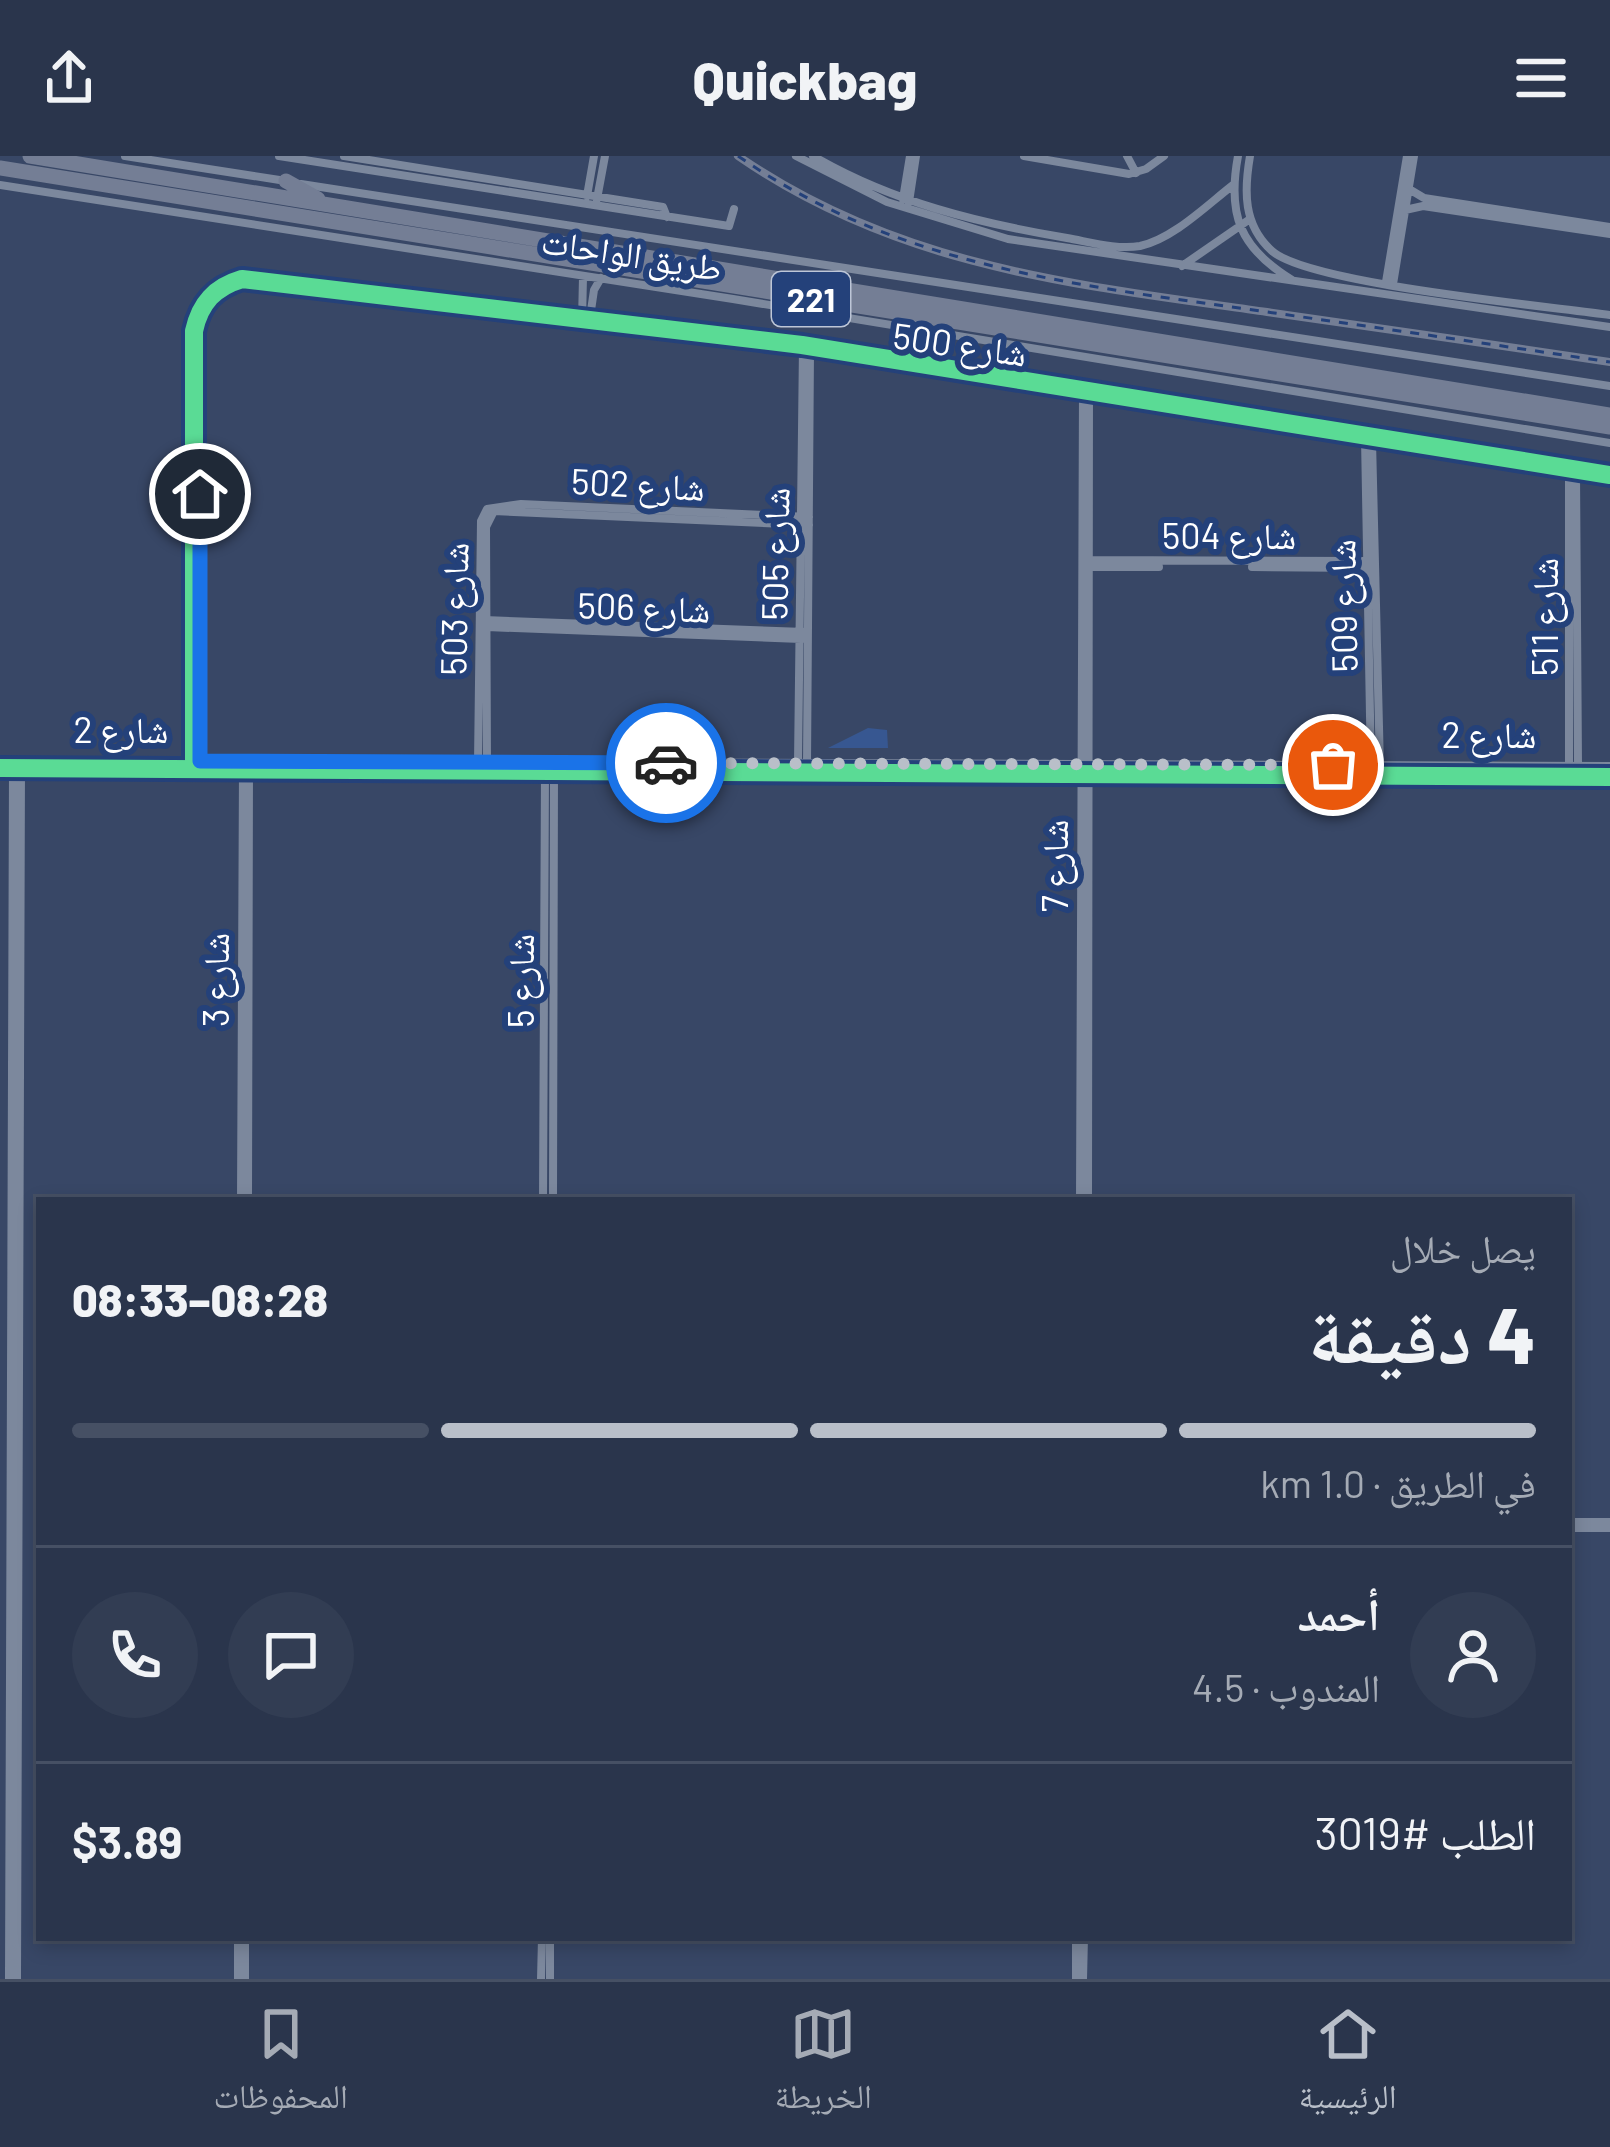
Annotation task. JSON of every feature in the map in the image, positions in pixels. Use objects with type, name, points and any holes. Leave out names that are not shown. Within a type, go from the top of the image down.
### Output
[{"type":"highway","name":"طريق الواحات","points":[[30,156],[1438,394]]},
{"type":"highway","name":"طريق الواحات","points":[[7,169],[1086,343],[1610,416]]},
{"type":"highway","points":[[286,181],[331,206]]},
{"type":"highway","points":[[343,240],[344,222]]},
{"type":"highway","points":[[556,257],[583,275]]},
{"type":"highway","points":[[1030,347],[1086,343]]},
{"type":"highway","name":"طريق الواحات","points":[[1464,398],[1610,427]]},
{"type":"street","name":"طريق الواحات","points":[[125,156],[1610,386]]},
{"type":"street","points":[[279,156],[591,201]]},
{"type":"street","points":[[344,156],[667,218],[729,226],[734,209]]},
{"type":"street","points":[[591,201],[594,156]]},
{"type":"street","points":[[591,201],[605,156]]},
{"type":"street","points":[[796,156],[862,191],[940,221],[1008,239],[1114,251],[1154,242],[1233,185]]},
{"type":"street","points":[[813,156],[906,201],[1180,267],[1610,327]]},
{"type":"street","points":[[906,201],[913,156]]},
{"type":"street","points":[[1024,156],[1136,173],[1164,156]]},
{"type":"street","points":[[1097,168],[1100,156]]},
{"type":"street","points":[[1127,156],[1136,173]]},
{"type":"street","points":[[1238,156],[1233,204],[1240,226],[1262,257],[1297,282]]},
{"type":"street","points":[[1250,156],[1245,195],[1250,219],[1261,238],[1285,260],[1350,278],[1610,315]]},
{"type":"street","points":[[1389,283],[1410,160]]},
{"type":"street","points":[[1389,283],[1410,160]]},
{"type":"street","name":"طريق الواحات","points":[[0,185],[1610,443]]},
{"type":"street","points":[[481,211],[486,202],[484,189]]},
{"type":"street","points":[[1408,189],[1424,198],[1610,231]]},
{"type":"street","points":[[504,214],[501,202],[508,192]]},
{"type":"street","points":[[1405,210],[1423,206],[1580,226]]},
{"type":"street","points":[[1180,267],[1250,219]]},
{"type":"street","points":[[583,275],[586,322]]},
{"type":"street","points":[[586,322],[601,278]]},
{"type":"street","points":[[1348,290],[1350,278]]},
{"type":"street","name":"شارع 500","points":[[197,765],[200,331],[216,298],[243,282],[806,348],[1610,478]]},
{"type":"street","points":[[1564,320],[1565,309]]},
{"type":"street","name":"شارع 505","points":[[801,766],[806,348]]},
{"type":"street","name":"شارع 7","points":[[1084,1197],[1086,392]]},
{"type":"street","name":"شارع 509","points":[[1369,440],[1375,771]]},
{"type":"street","name":"شارع 511","points":[[1572,472],[1572,769]]},
{"type":"street","name":"شارع 502","points":[[537,508],[805,521]]},
{"type":"street","name":"شارع 503","points":[[483,762],[486,527],[490,514],[499,510],[537,508]]},
{"type":"street","name":"شارع 504","points":[[1086,563],[1372,564]]},
{"type":"street","name":"شارع 506","points":[[483,623],[803,636]]},
{"type":"street","name":"شارع 2","points":[[246,765],[483,762],[549,767]]},
{"type":"street","points":[[1294,763],[1294,775]]},
{"type":"street","name":"شارع 2","points":[[1084,769],[1294,763],[1375,771]]},
{"type":"street","name":"شارع 2","points":[[0,764],[801,766],[1294,775],[1610,766]]},
{"type":"street","points":[[13,1979],[17,764]]},
{"type":"street","name":"شارع 3","points":[[245,1197],[246,765]]},
{"type":"street","name":"شارع 5","points":[[548,1194],[549,767]]},
{"type":"street","name":"شارع 2","points":[[1572,769],[1610,777]]},
{"type":"street","points":[[0,789],[16,789]]},
{"type":"street","points":[[1572,1525],[1610,1525]]},
{"type":"street","points":[[241,1979],[242,1941]]},
{"type":"street","points":[[546,1941],[546,1979]]},
{"type":"street","points":[[1080,1941],[1080,1979]]},
{"type":"shaded area","points":[[868,728],[887,730],[888,748],[828,748]]},
{"type":"railway","points":[[738,156],[799,194],[862,224],[992,266],[1127,292],[1610,362]]},
{"type":"cycle path","points":[[194,769],[194,331],[210,298],[242,279],[802,345],[1610,475]]},
{"type":"cycle path","points":[[0,768],[1610,777]]},
{"type":"way so far","points":[[666,763],[1333,765]]},
{"type":"route","points":[[200,494],[200,761],[666,763]]}]
